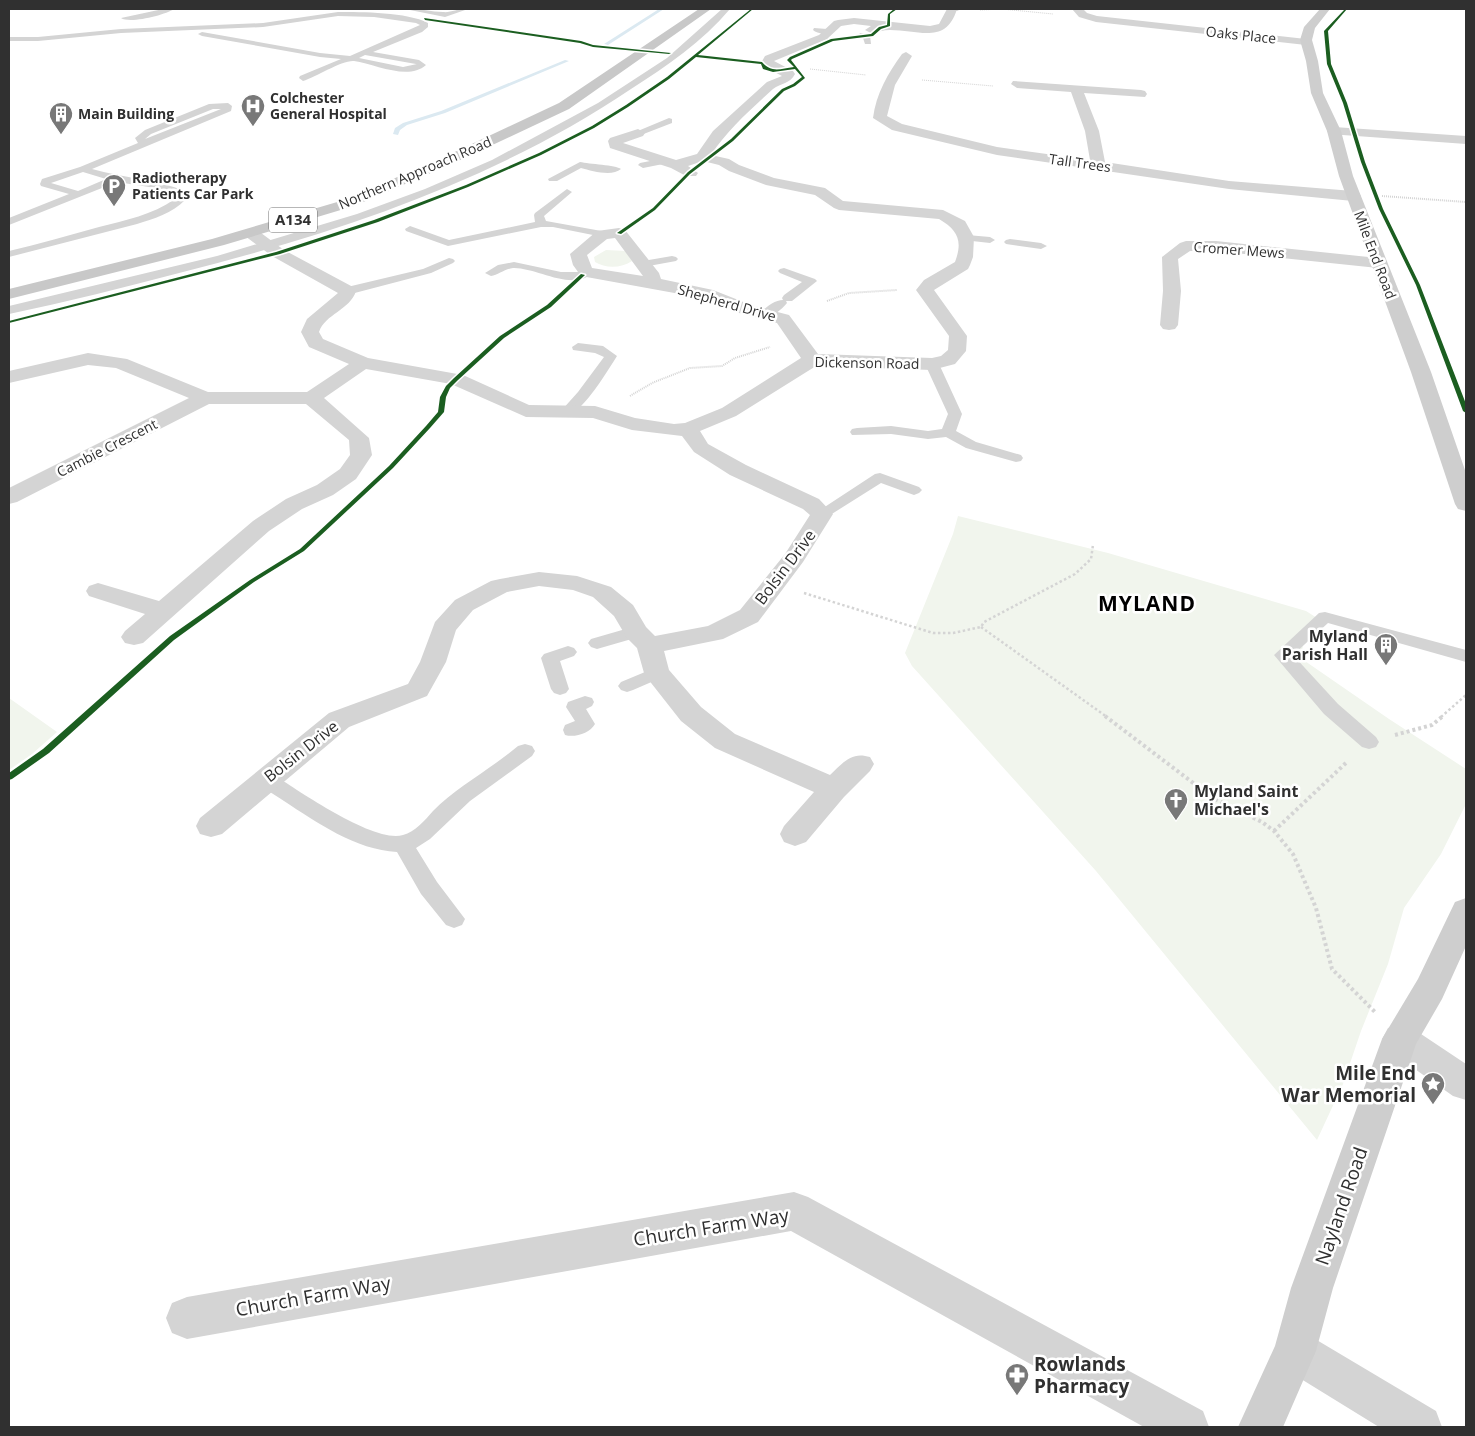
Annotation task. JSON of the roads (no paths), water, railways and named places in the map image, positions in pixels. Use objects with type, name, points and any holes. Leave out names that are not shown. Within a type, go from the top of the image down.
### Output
[{"type":"main road","name":"Northern Approach Road","points":[[9,294],[251,233],[349,203],[449,160],[564,106],[706,9]]},
{"type":"street","points":[[702,157],[724,128],[771,85],[787,78],[789,74],[767,63],[769,59],[823,33],[838,23],[854,21],[925,30],[937,29],[943,26],[954,9]]},
{"type":"street","name":"Oaks Place","points":[[1077,9],[1083,15],[1096,19],[1306,42]]},
{"type":"street","points":[[1306,42],[1310,27],[1325,9]]},
{"type":"street","points":[[1176,28],[1180,15]]},
{"type":"street","points":[[823,33],[866,38],[872,29],[886,25]]},
{"type":"street","name":"Mile End Road","points":[[1306,42],[1312,61],[1317,93],[1334,131],[1353,196],[1421,372],[1466,504]]},
{"type":"street","name":"Tall Trees","points":[[906,56],[881,106],[880,118],[897,128],[996,151],[1229,184],[1353,196]]},
{"type":"street","points":[[1017,84],[1141,94]]},
{"type":"street","points":[[1076,88],[1092,130],[1098,166]]},
{"type":"street","points":[[1334,131],[1466,140]]},
{"type":"street","points":[[638,133],[615,141],[615,145],[670,163],[689,172],[720,172],[820,191],[839,205],[943,215],[959,224],[966,238]]},
{"type":"street","points":[[670,163],[702,157],[724,162],[720,172]]},
{"type":"street","points":[[251,233],[270,247],[347,291]]},
{"type":"street","points":[[587,272],[581,265],[578,254],[603,234],[619,233],[653,277],[651,282]]},
{"type":"street","name":"Dickenson Road","points":[[347,291],[345,297],[313,323],[310,332],[316,344],[363,363],[450,377],[526,410],[595,412],[632,424],[674,430],[688,429],[729,412],[812,360],[932,364],[948,360],[957,351],[958,336],[925,290],[930,284],[962,265],[966,257],[966,238]]},
{"type":"street","name":"Cromer Mews","points":[[1169,325],[1172,291],[1170,257],[1186,246],[1216,246],[1378,263]]},
{"type":"street","name":"Shepherd Drive","points":[[587,272],[651,282],[707,294],[746,309],[783,319],[812,360]]},
{"type":"street","name":"Cambie Crescent","points":[[9,377],[88,359],[120,363],[205,398],[311,398]]},
{"type":"street","points":[[134,637],[261,526],[294,504],[325,490],[348,474],[361,455],[359,438],[311,398],[363,363]]},
{"type":"street","name":"Cambie Crescent","points":[[9,497],[205,398]]},
{"type":"street","name":"Bolsin Drive","points":[[642,638],[714,633],[749,616],[796,557],[822,514],[811,504],[738,470],[701,448],[688,429]]},
{"type":"street","name":"Bolsin Drive","points":[[211,826],[339,720],[418,690],[433,662],[444,628],[464,605],[500,586],[539,579],[577,583],[602,592],[624,611],[642,638],[657,673],[691,714],[725,741],[834,789]]},
{"type":"street","points":[[98,591],[164,611]]},
{"type":"street","points":[[796,834],[834,789],[860,764]]},
{"type":"street","name":"Nayland Road","points":[[1260,1427],[1295,1352],[1312,1288],[1400,1039],[1430,989],[1466,910]]},
{"type":"street","points":[[1400,1039],[1466,1084]]},
{"type":"street","name":"Church Farm Way","points":[[188,1318],[794,1211],[1187,1427]]},
{"type":"street","points":[[1295,1352],[1420,1427]]},
{"type":"lane","points":[[121,31],[127,14],[139,9]]},
{"type":"lane","points":[[125,18],[145,16],[170,9]]},
{"type":"lane","points":[[408,9],[445,15]]},
{"type":"lane","points":[[418,21],[464,9]]},
{"type":"lane","points":[[9,310],[176,272],[270,247],[365,216],[430,191],[519,152],[603,105],[673,58],[726,9]]},
{"type":"lane","points":[[9,39],[21,40],[187,27],[272,24],[338,14],[374,15],[424,23],[424,27],[353,59],[303,78]]},
{"type":"lane","points":[[194,19],[209,22],[214,26]]},
{"type":"lane","points":[[187,27],[189,32],[403,69],[416,68],[422,64],[365,53]]},
{"type":"lane","points":[[9,44],[21,40]]},
{"type":"lane","points":[[78,194],[45,184],[46,181],[83,169],[148,142],[228,108],[228,106],[212,106],[148,132],[140,138],[142,141],[148,142]]},
{"type":"lane","points":[[638,133],[669,121]]},
{"type":"lane","points":[[643,165],[670,163]]},
{"type":"lane","points":[[553,179],[580,165],[598,169],[616,169]]},
{"type":"lane","points":[[9,254],[46,246],[146,218],[170,208],[180,200],[181,193],[164,186],[116,179],[83,169]]},
{"type":"lane","points":[[9,222],[116,179]]},
{"type":"lane","points":[[541,224],[539,215],[567,192]]},
{"type":"lane","points":[[410,229],[448,243],[541,224],[553,224],[603,234]]},
{"type":"lane","points":[[966,238],[990,240]]},
{"type":"lane","points":[[1010,242],[1041,246]]},
{"type":"lane","points":[[643,264],[672,259]]},
{"type":"lane","points":[[347,291],[427,271],[449,261]]},
{"type":"lane","points":[[491,272],[513,265],[570,276],[583,275],[587,272]]},
{"type":"lane","points":[[427,271],[447,277]]},
{"type":"lane","points":[[766,314],[811,281],[784,271]]},
{"type":"lane","points":[[568,411],[583,395],[611,356],[598,349],[578,347]]},
{"type":"lane","points":[[932,364],[955,414],[948,433]]},
{"type":"lane","points":[[857,432],[890,430],[928,435],[948,433],[971,445],[1016,458]]},
{"type":"lane","points":[[822,514],[880,477],[914,490]]},
{"type":"lane","points":[[1369,742],[1331,709],[1282,655],[1325,617],[1466,656]]},
{"type":"lane","points":[[597,643],[642,638]]},
{"type":"lane","points":[[560,690],[550,658],[568,652]]},
{"type":"lane","points":[[627,686],[657,673]]},
{"type":"lane","points":[[572,730],[586,724],[575,707],[585,702]]},
{"type":"lane","points":[[266,779],[314,811],[356,833],[393,845],[403,844],[417,837],[456,802],[504,769],[525,751]]},
{"type":"lane","points":[[403,844],[429,888],[454,919]]},
{"type":"waterway","points":[[606,44],[662,9]]},
{"type":"waterway","points":[[396,134],[397,129],[405,124],[443,112],[567,61]]},
{"type":"place","name":"Colchester General Hospital","points":[[253,127]]},
{"type":"place","name":"Main Building","points":[[61,135]]},
{"type":"place","name":"Radiotherapy Patients Car Park","points":[[114,207]]},
{"type":"place","name":"Myland Parish Hall","points":[[1386,666]]},
{"type":"place","name":"Myland Saint Michael's","points":[[1176,821]]},
{"type":"place","name":"Mile End War Memorial","points":[[1433,1105]]},
{"type":"place","name":"Rowlands Pharmacy","points":[[1017,1396]]},
{"type":"district","name":"MYLAND","points":[[1147,604]]}]
